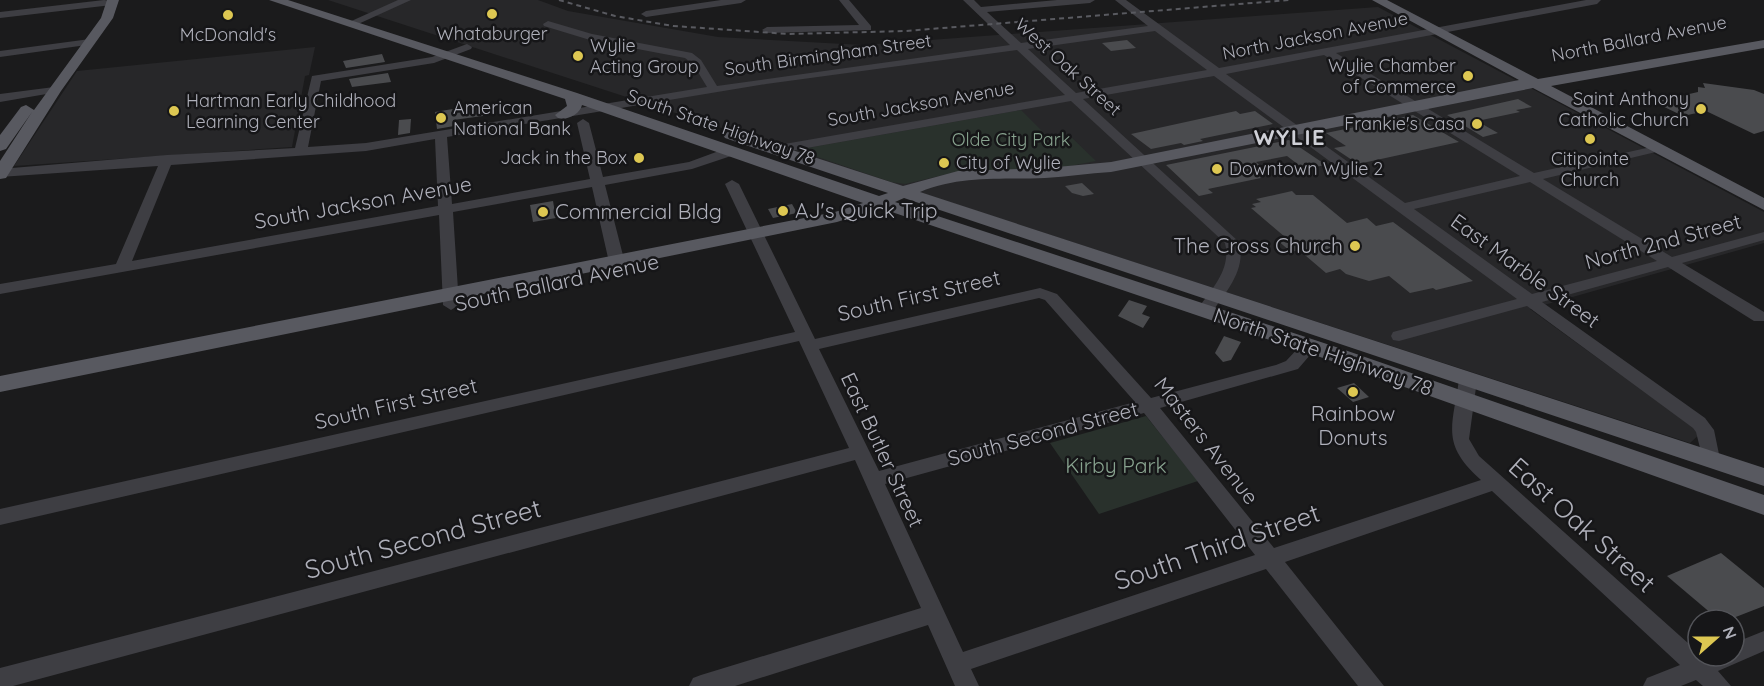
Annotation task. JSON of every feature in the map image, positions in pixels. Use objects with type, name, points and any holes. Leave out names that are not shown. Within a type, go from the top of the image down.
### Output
[{"type":"main road","name":"South State Highway 78","points":[[274,0],[352,16],[449,56],[844,190],[899,200]]},
{"type":"main road","points":[[1378,0],[1529,83],[1764,206]]},
{"type":"main road","points":[[0,173],[54,90],[107,18],[108,1]]},
{"type":"main road","points":[[0,146],[73,44],[108,1]]},
{"type":"main road","name":"South State Highway 78","points":[[352,16],[370,15],[388,21]]},
{"type":"main road","name":"North Ballard Avenue","points":[[1144,160],[1764,35]]},
{"type":"main road","name":"South State Highway 78","points":[[445,40],[773,150],[899,200]]},
{"type":"main road","name":"North Ballard Avenue","points":[[1529,83],[1764,44]]},
{"type":"main road","points":[[563,116],[575,107],[572,96]]},
{"type":"main road","name":"South Ballard Avenue","points":[[0,397],[143,362],[758,238],[853,224],[932,181],[966,174],[1046,173],[1111,167],[1144,160]]},
{"type":"main road","name":"South Ballard Avenue","points":[[758,238],[955,186],[986,181],[1066,179],[1097,173],[1111,167]]},
{"type":"main road","points":[[955,186],[951,190],[952,200],[963,212]]},
{"type":"main road","points":[[843,216],[854,204],[844,190]]},
{"type":"main road","name":"North State Highway 78","points":[[899,200],[963,212],[1209,304],[1309,347],[1764,505]]},
{"type":"main road","name":"North State Highway 78","points":[[899,200],[1209,304],[1468,380],[1764,477]]},
{"type":"main road","name":"South Ballard Avenue","points":[[0,384],[143,362]]},
{"type":"street","points":[[370,15],[406,0]]},
{"type":"street","points":[[646,14],[721,1],[741,0]]},
{"type":"street","points":[[768,30],[867,28],[844,0]]},
{"type":"street","name":"West Oak Street","points":[[968,0],[1144,160]]},
{"type":"street","points":[[979,10],[1090,0]]},
{"type":"street","name":"East Marble Street","points":[[1120,0],[1699,423],[1705,430],[1711,459]]},
{"type":"street","points":[[0,15],[108,1]]},
{"type":"street","name":"North Jackson Avenue","points":[[1075,97],[1597,1]]},
{"type":"street","points":[[548,24],[590,37],[688,55],[697,62],[714,90]]},
{"type":"street","name":"South Birmingham Street","points":[[0,173],[167,159],[357,148],[714,90],[1018,45],[1157,28]]},
{"type":"street","points":[[0,54],[90,42]]},
{"type":"street","points":[[301,152],[316,78],[449,56],[467,47]]},
{"type":"street","points":[[1325,51],[1760,317]]},
{"type":"street","points":[[0,98],[54,90]]},
{"type":"street","name":"South Jackson Avenue","points":[[773,150],[1075,97]]},
{"type":"street","points":[[583,123],[618,266]]},
{"type":"street","points":[[441,135],[450,300]]},
{"type":"street","points":[[1402,208],[1656,148]]},
{"type":"street","name":"South Jackson Avenue","points":[[0,289],[692,165],[732,151]]},
{"type":"street","points":[[122,268],[167,159]]},
{"type":"street","points":[[1144,160],[1232,242],[1235,259],[1209,304]]},
{"type":"street","name":"East Butler Street","points":[[732,184],[874,480],[932,614],[967,686]]},
{"type":"street","name":"North 2nd Street","points":[[1399,336],[1764,236]]},
{"type":"street","name":"South First Street","points":[[0,517],[806,340],[1040,293]]},
{"type":"street","name":"Masters Avenue","points":[[1040,293],[1059,304],[1148,406],[1372,686]]},
{"type":"street","name":"South Second Street","points":[[874,480],[1292,365],[1309,347]]},
{"type":"street","name":"East Oak Street","points":[[1468,380],[1460,439],[1472,461],[1686,655]]},
{"type":"street","name":"South Second Street","points":[[0,678],[860,452]]},
{"type":"street","name":"South Third Street","points":[[957,664],[1494,483]]},
{"type":"street","points":[[700,686],[932,614]]},
{"type":"street","points":[[1746,649],[1764,641]]},
{"type":"street","points":[[1655,686],[1700,668]]},
{"type":"street","name":"East Oak Street","points":[[1700,668],[1719,686]]},
{"type":"shaded area","points":[[328,0],[538,0],[568,11],[718,37],[862,45],[1378,7],[1764,212],[1764,243],[1530,309],[1701,433],[1690,443]]},
{"type":"shaded area","name":"Hartman Early Childhood Learning Center","points":[[315,47],[309,75],[305,76],[292,147],[14,166],[77,71]]},
{"type":"green space","name":"Olde City Park","points":[[1021,110],[1049,138],[1068,134],[1096,161],[1054,169],[961,171],[905,184],[891,182],[803,152],[807,148]]},
{"type":"green space","name":"Kirby Park","points":[[1146,416],[1198,481],[1099,514],[1050,443]]},
{"type":"building","points":[[1127,40],[1136,48],[1111,51],[1102,43]]},
{"type":"building","points":[[382,54],[385,62],[346,68],[343,61]]},
{"type":"building","points":[[388,73],[391,82],[352,87],[349,79]]},
{"type":"building","name":"Saint Anthony Catholic Church","points":[[1703,83],[1754,90],[1764,94],[1764,131],[1754,134],[1706,111],[1683,116],[1654,102],[1698,92],[1698,87],[1705,88]]},
{"type":"building","points":[[1518,99],[1532,107],[1516,110],[1520,112],[1477,121],[1498,133],[1483,137],[1447,115]]},
{"type":"building","name":"American National Bank","points":[[482,104],[483,116],[453,120],[454,126],[437,129],[435,112]]},
{"type":"building","points":[[1236,111],[1240,114],[1255,111],[1273,124],[1200,139],[1203,141],[1184,145],[1181,143],[1151,149],[1131,134]]},
{"type":"building","points":[[1413,115],[1459,142],[1358,164],[1334,148],[1346,146],[1326,133]]},
{"type":"building","points":[[411,119],[410,133],[398,135],[399,120]]},
{"type":"building","name":"Downtown Wylie 2","points":[[1289,140],[1326,165],[1304,169],[1287,156],[1256,162],[1269,173],[1258,175],[1261,178],[1208,189],[1213,193],[1199,196],[1166,165]]},
{"type":"building","points":[[1082,183],[1094,194],[1083,196],[1072,193],[1065,186]]},
{"type":"building","name":"The Cross Church","points":[[1292,191],[1296,195],[1313,195],[1347,223],[1367,218],[1376,226],[1393,222],[1473,281],[1436,290],[1433,288],[1410,293],[1389,276],[1369,281],[1346,274],[1340,269],[1326,273],[1299,250],[1291,252],[1276,239],[1285,237],[1251,208],[1256,207],[1252,204],[1261,202],[1256,199]]},
{"type":"building","name":"Commercial Bldg","points":[[553,201],[556,218],[533,222],[530,205]]},
{"type":"building","name":"AJ's Quick Trip","points":[[792,204],[797,213],[773,218],[768,209]]},
{"type":"building","points":[[1129,300],[1147,306],[1142,314],[1150,317],[1143,328],[1118,316]]},
{"type":"building","points":[[1224,336],[1241,342],[1231,360],[1223,362],[1215,353]]},
{"type":"building","name":"Rainbow Donuts","points":[[1354,383],[1369,397],[1353,402],[1337,388]]},
{"type":"building","points":[[1721,553],[1764,588],[1764,606],[1746,613],[1746,608],[1705,608],[1667,576]]},
{"type":"railway","points":[[559,0],[615,16],[673,26],[789,34],[906,31],[1289,0]]},
{"type":"place","name":"Whataburger","points":[[492,14]]},
{"type":"place","name":"McDonald's","points":[[228,15]]},
{"type":"place","name":"Wylie Acting Group","points":[[578,56]]},
{"type":"place","name":"Wylie Chamber of Commerce","points":[[1468,76]]},
{"type":"place","name":"Saint Anthony Catholic Church","points":[[1701,109]]},
{"type":"place","name":"Hartman Early Childhood Learning Center","points":[[174,111]]},
{"type":"place","name":"American National Bank","points":[[441,118]]},
{"type":"place","name":"Frankie's Casa","points":[[1477,124]]},
{"type":"place","name":"Citipointe Church","points":[[1590,139]]},
{"type":"place","name":"Jack in the Box","points":[[639,158]]},
{"type":"place","name":"City of Wylie","points":[[944,163]]},
{"type":"place","name":"Downtown Wylie 2","points":[[1217,169]]},
{"type":"place","name":"AJ's Quick Trip","points":[[783,211]]},
{"type":"place","name":"Commercial Bldg","points":[[543,212]]},
{"type":"place","name":"The Cross Church","points":[[1355,246]]},
{"type":"place","name":"Rainbow Donuts","points":[[1353,392]]},
{"type":"district","name":"WYLIE","points":[[1290,137]]}]
